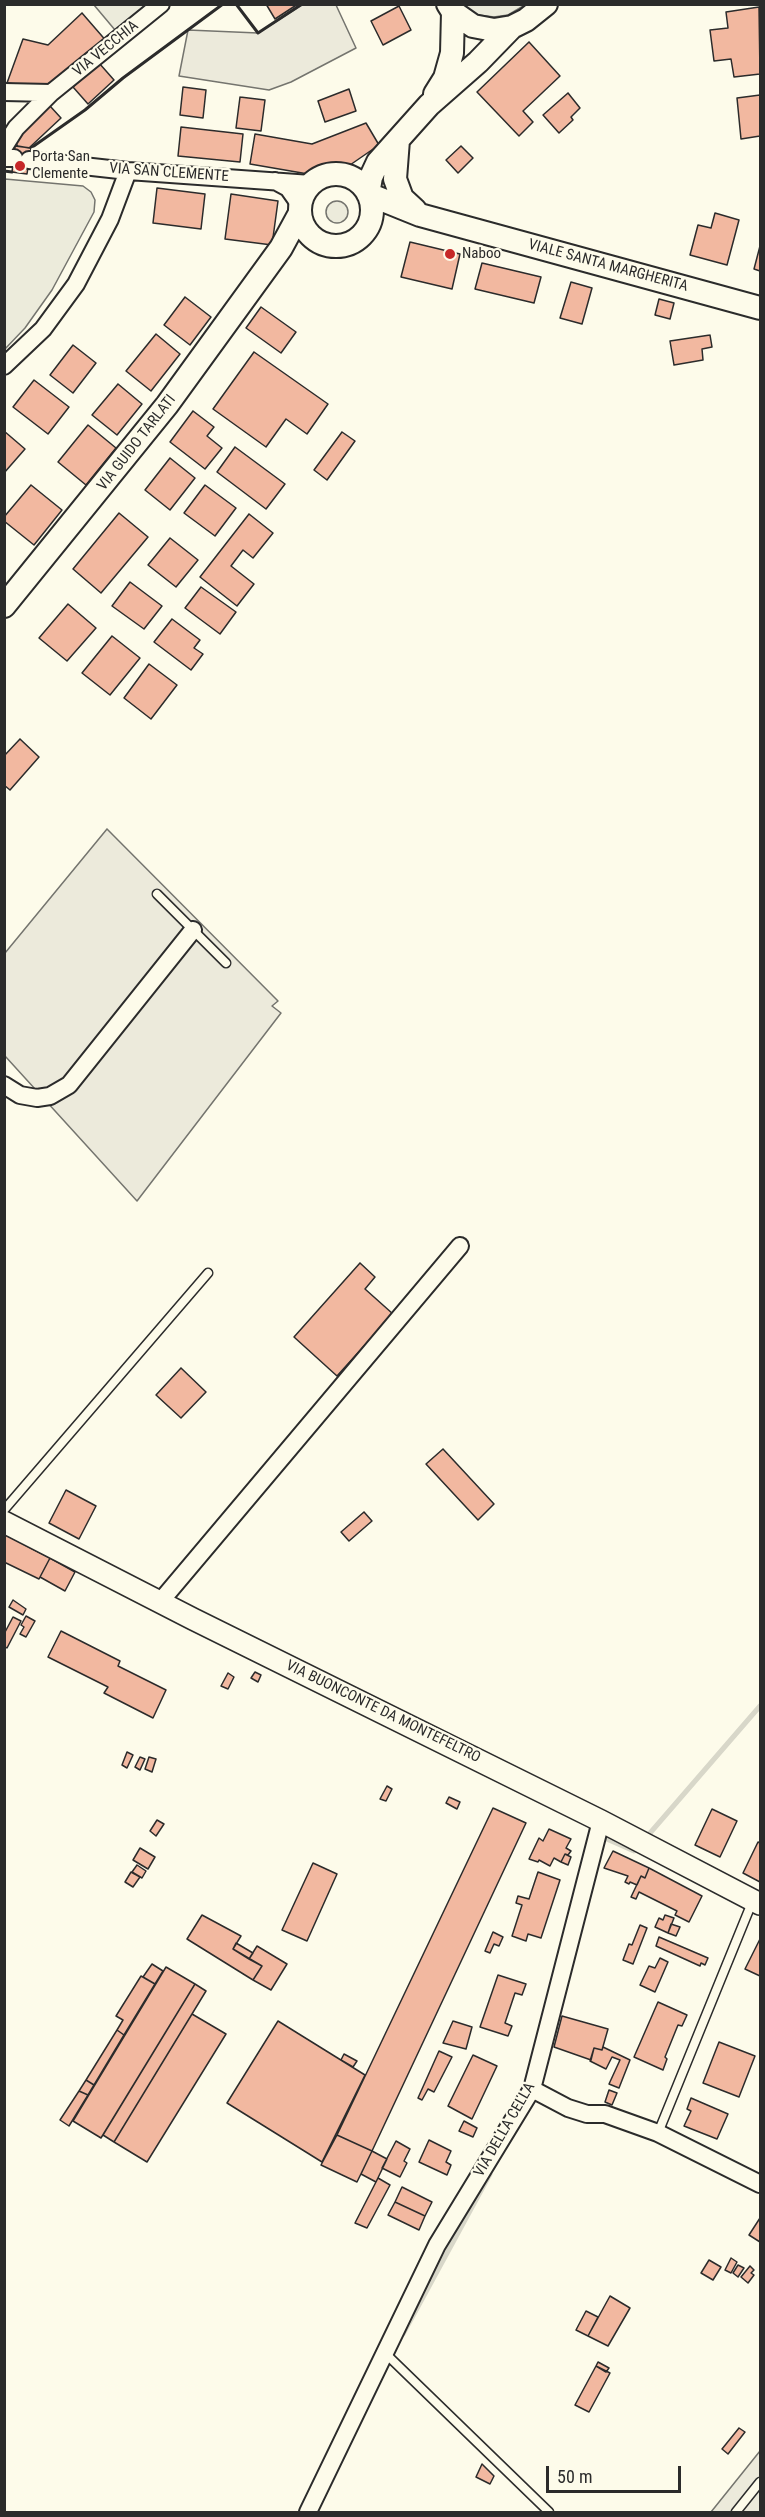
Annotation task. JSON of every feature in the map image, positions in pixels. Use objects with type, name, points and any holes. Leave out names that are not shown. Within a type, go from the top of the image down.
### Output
[{"type":"main road","points":[[368,228],[372,217],[372,205],[368,194],[371,177],[378,162],[429,105],[478,63],[513,27],[546,4]]},
{"type":"main road","points":[[450,8],[473,26],[494,30],[513,27]]},
{"type":"main road","points":[[429,105],[446,78],[450,61],[450,8]]},
{"type":"main road","points":[[320,243],[305,229],[300,209],[303,195],[311,184],[324,176],[344,175],[370,161],[398,140]]},
{"type":"main road","points":[[398,140],[394,169],[397,189],[402,198],[420,215]]},
{"type":"main road","name":"VIALE SANTA MARGHERITA","points":[[344,175],[362,185],[368,194],[420,215],[760,308]]},
{"type":"main road","name":"VIA GUIDO TARLATI","points":[[4,606],[147,431],[262,275],[284,243],[300,209]]},
{"type":"main road","name":"VIALE SANTA MARGHERITA","points":[[320,243],[342,246],[352,243],[368,228],[390,217],[420,215]]},
{"type":"main road","name":"VIA GUIDO TARLATI","points":[[262,275],[289,253],[320,243]]},
{"type":"street","name":"VIA VECCHIA","points":[[13,156],[16,128],[51,93],[161,4]]},
{"type":"street","points":[[4,92],[51,93]]},
{"type":"street","name":"VIA SAN CLEMENTE","points":[[13,156],[128,171],[274,180]]},
{"type":"street","points":[[4,366],[43,329],[76,284],[110,219],[128,171]]},
{"type":"street","points":[[274,180],[311,184]]},
{"type":"street","points":[[274,180],[288,188],[300,209]]},
{"type":"street","points":[[4,1084],[20,1095],[37,1098],[50,1096],[69,1085],[193,930]]},
{"type":"street","points":[[160,1602],[460,1246]]},
{"type":"street","name":"VIA BUONCONTE DA MONTEFELTRO","points":[[4,1522],[601,1821],[757,1902]]},
{"type":"street","name":"VIA DELLA CELLA","points":[[308,2512],[437,2245],[532,2089],[601,1821]]},
{"type":"street","points":[[532,2089],[568,2108],[587,2114],[604,2114],[658,2133],[760,2184]]},
{"type":"lane","points":[[157,894],[226,963]]},
{"type":"lane","points":[[4,1510],[208,1274]]},
{"type":"lane","points":[[658,2133],[757,1902]]},
{"type":"lane","points":[[385,2353],[549,2512]]},
{"type":"lane","points":[[736,2512],[760,2482]]},
{"type":"shaded area","points":[[94,5],[146,5],[115,30]]},
{"type":"shaded area","points":[[302,5],[336,5],[356,48],[291,82],[269,90],[179,76],[188,30],[258,33]]},
{"type":"shaded area","points":[[463,5],[525,5],[508,15],[494,17],[478,15]]},
{"type":"shaded area","points":[[5,179],[83,186],[91,192],[95,200],[94,212],[52,290],[25,328],[5,349]]},
{"type":"shaded area","points":[[333,201],[341,201],[348,208],[348,216],[341,223],[333,223],[326,216],[326,208]]},
{"type":"shaded area","points":[[107,829],[278,1001],[272,1006],[281,1013],[137,1201],[5,1056],[5,953]]},
{"type":"shaded area","points":[[760,2451],[760,2512],[711,2512]]},
{"type":"building","points":[[266,4],[298,4],[275,19]]},
{"type":"building","points":[[399,6],[411,30],[383,45],[371,21]]},
{"type":"building","points":[[759,7],[760,74],[734,77],[731,59],[714,61],[710,30],[728,28],[726,12]]},
{"type":"building","points":[[82,13],[108,43],[53,89],[7,83],[23,39],[48,45]]},
{"type":"building","points":[[529,42],[560,76],[523,111],[533,122],[519,136],[477,92]]},
{"type":"building","points":[[99,63],[114,80],[88,104],[73,87]]},
{"type":"building","points":[[183,87],[206,90],[203,118],[180,115]]},
{"type":"building","points":[[349,89],[356,111],[325,122],[318,101]]},
{"type":"building","points":[[568,93],[580,108],[571,117],[573,120],[559,133],[543,115]]},
{"type":"building","points":[[760,95],[760,136],[741,139],[737,98]]},
{"type":"building","points":[[240,97],[265,100],[261,131],[236,128]]},
{"type":"building","points":[[50,106],[61,118],[29,148],[18,146],[14,142]]},
{"type":"building","points":[[366,123],[379,145],[350,165],[308,174],[250,164],[255,134],[312,144]]},
{"type":"building","points":[[181,127],[243,134],[240,162],[178,156]]},
{"type":"building","name":"Porta San Clemente","points":[[15,146],[31,148],[27,174],[12,172]]},
{"type":"building","points":[[461,146],[473,158],[458,173],[446,160]]},
{"type":"building","points":[[157,188],[205,194],[201,229],[153,223]]},
{"type":"building","points":[[231,194],[278,201],[272,245],[225,239]]},
{"type":"building","points":[[715,213],[739,220],[727,265],[690,255],[698,225],[711,228]]},
{"type":"building","points":[[410,242],[460,254],[452,289],[401,277]]},
{"type":"building","points":[[760,246],[760,271],[754,269]]},
{"type":"building","points":[[482,263],[541,277],[534,303],[475,289]]},
{"type":"building","points":[[571,282],[592,288],[582,324],[560,318]]},
{"type":"building","points":[[185,297],[211,317],[190,345],[164,325]]},
{"type":"building","points":[[659,299],[674,303],[670,319],[655,315]]},
{"type":"building","points":[[261,307],[296,332],[281,353],[246,328]]},
{"type":"building","points":[[156,334],[180,354],[151,391],[126,371]]},
{"type":"building","points":[[710,335],[712,347],[702,349],[703,360],[674,365],[670,341]]},
{"type":"building","points":[[73,345],[96,363],[73,393],[50,375]]},
{"type":"building","points":[[254,352],[328,404],[307,434],[286,419],[266,447],[213,409]]},
{"type":"building","points":[[34,380],[69,407],[48,434],[13,407]]},
{"type":"building","points":[[118,384],[142,404],[117,435],[92,415]]},
{"type":"building","points":[[193,411],[214,427],[207,436],[222,448],[205,469],[170,442]]},
{"type":"building","points":[[88,425],[116,448],[86,485],[58,462]]},
{"type":"building","points":[[4,431],[25,449],[4,473]]},
{"type":"building","points":[[342,432],[355,441],[327,480],[314,470]]},
{"type":"building","points":[[235,447],[285,484],[266,509],[217,472]]},
{"type":"building","points":[[170,458],[195,478],[170,510],[145,490]]},
{"type":"building","points":[[31,485],[62,510],[34,545],[4,521],[4,517]]},
{"type":"building","points":[[205,485],[236,508],[215,536],[184,513]]},
{"type":"building","points":[[119,513],[148,537],[101,593],[73,569]]},
{"type":"building","points":[[249,514],[273,533],[253,558],[243,550],[231,566],[254,584],[237,606],[200,577]]},
{"type":"building","points":[[170,538],[198,560],[176,587],[148,565]]},
{"type":"building","points":[[130,582],[162,606],[144,629],[112,606]]},
{"type":"building","points":[[201,587],[236,612],[220,634],[185,608]]},
{"type":"building","points":[[68,604],[96,628],[67,661],[39,638]]},
{"type":"building","points":[[172,619],[200,640],[194,648],[203,654],[191,670],[154,642]]},
{"type":"building","points":[[112,636],[140,658],[110,695],[82,673]]},
{"type":"building","points":[[149,664],[177,685],[151,719],[124,698]]},
{"type":"building","points":[[20,739],[39,757],[10,790],[4,785],[4,756]]},
{"type":"building","points":[[360,1263],[375,1277],[365,1289],[393,1314],[337,1376],[294,1337]]},
{"type":"building","points":[[181,1368],[206,1392],[181,1418],[156,1395]]},
{"type":"building","points":[[443,1449],[494,1504],[478,1520],[426,1464]]},
{"type":"building","points":[[66,1490],[96,1506],[79,1539],[49,1523]]},
{"type":"building","points":[[364,1512],[372,1521],[349,1541],[341,1532]]},
{"type":"building","points":[[4,1534],[50,1558],[39,1579],[4,1562]]},
{"type":"building","points":[[50,1558],[75,1572],[65,1591],[40,1577]]},
{"type":"building","points":[[13,1600],[26,1609],[23,1615],[9,1607]]},
{"type":"building","points":[[26,1616],[35,1621],[26,1637],[20,1634],[24,1627],[21,1625]]},
{"type":"building","points":[[13,1617],[21,1621],[7,1648],[4,1646],[4,1634]]},
{"type":"building","points":[[61,1631],[120,1661],[118,1666],[166,1690],[153,1718],[104,1693],[108,1687],[48,1657]]},
{"type":"building","points":[[255,1672],[261,1675],[258,1682],[251,1678]]},
{"type":"building","points":[[228,1673],[234,1677],[228,1689],[221,1686]]},
{"type":"building","points":[[127,1752],[133,1755],[127,1768],[122,1765]]},
{"type":"building","points":[[140,1757],[145,1759],[140,1770],[135,1767]]},
{"type":"building","points":[[149,1757],[156,1759],[152,1772],[145,1769]]},
{"type":"building","points":[[387,1786],[392,1789],[386,1801],[380,1799]]},
{"type":"building","points":[[449,1797],[460,1802],[457,1809],[446,1803]]},
{"type":"building","points":[[493,1808],[526,1823],[372,2151],[337,2135]]},
{"type":"building","points":[[712,1809],[737,1821],[720,1857],[695,1845]]},
{"type":"building","points":[[157,1820],[164,1824],[156,1836],[150,1831]]},
{"type":"building","points":[[549,1829],[571,1839],[566,1848],[571,1851],[568,1855],[565,1854],[561,1862],[554,1858],[550,1866],[539,1860],[538,1862],[529,1859],[539,1838],[543,1841]]},
{"type":"building","points":[[758,1842],[760,1843],[760,1882],[743,1873]]},
{"type":"building","points":[[140,1848],[155,1857],[148,1869],[133,1860]]},
{"type":"building","points":[[613,1851],[649,1868],[645,1878],[641,1876],[637,1885],[630,1882],[629,1884],[625,1882],[628,1876],[604,1868]]},
{"type":"building","points":[[565,1854],[571,1857],[568,1865],[561,1862]]},
{"type":"building","points":[[313,1863],[337,1874],[307,1941],[282,1930]]},
{"type":"building","points":[[137,1865],[146,1871],[142,1878],[132,1872]]},
{"type":"building","points":[[649,1868],[702,1896],[689,1922],[675,1915],[677,1911],[639,1892],[636,1899],[631,1897],[641,1876],[645,1878]]},
{"type":"building","points":[[131,1872],[140,1877],[133,1887],[125,1882]]},
{"type":"building","points":[[538,1872],[560,1880],[541,1938],[528,1934],[526,1941],[512,1936],[522,1905],[516,1903],[518,1896],[529,1899]]},
{"type":"building","points":[[202,1915],[241,1936],[233,1949],[262,1966],[253,1980],[187,1939]]},
{"type":"building","points":[[665,1915],[674,1918],[668,1933],[655,1927],[659,1918],[663,1920]]},
{"type":"building","points":[[671,1924],[680,1927],[676,1936],[668,1933]]},
{"type":"building","points":[[640,1925],[647,1928],[633,1964],[623,1960]]},
{"type":"building","points":[[493,1932],[503,1937],[499,1946],[494,1944],[490,1953],[485,1951]]},
{"type":"building","points":[[659,1937],[708,1958],[705,1965],[701,1963],[700,1966],[656,1946]]},
{"type":"building","points":[[760,1939],[760,1976],[745,1969]]},
{"type":"building","points":[[236,1943],[253,1953],[249,1959],[233,1949]]},
{"type":"building","points":[[257,1946],[287,1964],[271,1990],[253,1980],[262,1966],[249,1959]]},
{"type":"building","points":[[660,1958],[668,1962],[655,1992],[640,1985],[649,1966],[655,1968]]},
{"type":"building","points":[[152,1964],[163,1971],[155,1984],[143,1977]]},
{"type":"building","points":[[166,1967],[195,1984],[101,2138],[73,2121]]},
{"type":"building","points":[[498,1975],[526,1984],[522,1995],[515,1993],[505,2023],[512,2026],[508,2036],[480,2027]]},
{"type":"building","points":[[141,1976],[155,1984],[124,2035],[117,2030],[123,2020],[116,2016]]},
{"type":"building","points":[[195,1984],[206,1991],[114,2142],[103,2135]]},
{"type":"building","points":[[658,2002],[687,2015],[682,2026],[678,2025],[665,2057],[667,2059],[663,2070],[634,2057]]},
{"type":"building","points":[[192,2014],[226,2034],[147,2162],[114,2142]]},
{"type":"building","points":[[562,2016],[608,2029],[602,2050],[594,2048],[591,2060],[554,2047]]},
{"type":"building","points":[[278,2021],[365,2075],[322,2162],[227,2103]]},
{"type":"building","points":[[453,2021],[472,2027],[466,2049],[443,2043]]},
{"type":"building","points":[[117,2030],[124,2035],[94,2085],[86,2080]]},
{"type":"building","points":[[719,2042],[755,2056],[739,2097],[703,2083]]},
{"type":"building","points":[[603,2047],[630,2060],[619,2088],[609,2084],[620,2060],[612,2057],[606,2069],[590,2061],[594,2048],[602,2050]]},
{"type":"building","points":[[439,2051],[452,2057],[434,2092],[428,2089],[422,2100],[418,2098]]},
{"type":"building","points":[[344,2054],[357,2061],[353,2067],[341,2060]]},
{"type":"building","points":[[473,2055],[497,2066],[472,2119],[448,2106]]},
{"type":"building","points":[[86,2080],[94,2085],[88,2095],[79,2091]]},
{"type":"building","points":[[609,2090],[617,2093],[612,2105],[605,2102]]},
{"type":"building","points":[[79,2091],[88,2095],[69,2126],[60,2120]]},
{"type":"building","points":[[691,2098],[728,2114],[717,2139],[684,2126],[691,2111],[687,2109]]},
{"type":"building","points":[[464,2121],[477,2128],[473,2137],[459,2131]]},
{"type":"building","points":[[337,2135],[372,2151],[357,2182],[321,2165]]},
{"type":"building","points":[[429,2140],[451,2151],[446,2162],[451,2165],[447,2175],[419,2162]]},
{"type":"building","points":[[396,2141],[410,2149],[404,2161],[407,2163],[400,2177],[382,2168]]},
{"type":"building","points":[[372,2151],[387,2159],[376,2182],[361,2174]]},
{"type":"building","points":[[378,2178],[390,2185],[367,2228],[355,2223]]},
{"type":"building","points":[[402,2187],[432,2202],[425,2216],[395,2202]]},
{"type":"building","points":[[395,2202],[425,2216],[419,2230],[388,2215]]},
{"type":"building","points":[[760,2218],[760,2242],[749,2235]]},
{"type":"building","points":[[731,2258],[737,2262],[731,2273],[725,2270]]},
{"type":"building","points":[[709,2260],[721,2267],[713,2280],[701,2273]]},
{"type":"building","points":[[738,2265],[744,2268],[738,2277],[733,2273]]},
{"type":"building","points":[[750,2266],[754,2270],[751,2273],[754,2275],[748,2283],[741,2277]]},
{"type":"building","points":[[610,2296],[630,2308],[608,2346],[588,2336]]},
{"type":"building","points":[[586,2311],[598,2317],[588,2336],[576,2330]]},
{"type":"building","points":[[598,2362],[609,2368],[606,2372],[596,2366]]},
{"type":"building","points":[[596,2366],[610,2373],[589,2412],[575,2405]]},
{"type":"building","points":[[739,2428],[745,2432],[728,2454],[722,2449]]},
{"type":"building","points":[[482,2464],[494,2476],[490,2484],[476,2477]]},
{"type":"waterway","points":[[644,1840],[760,1706]]},
{"type":"waterway","points":[[600,1836],[634,1851],[638,1847]]},
{"type":"waterway","points":[[403,2334],[490,2174]]},
{"type":"wall","points":[[31,148],[85,110],[123,78],[223,4]]},
{"type":"wall","points":[[236,4],[258,33],[302,4]]},
{"type":"wall","points":[[4,171],[12,172]]},
{"type":"place","name":"Porta San Clemente","points":[[20,166]]},
{"type":"place","name":"Naboo","points":[[450,254]]}]
